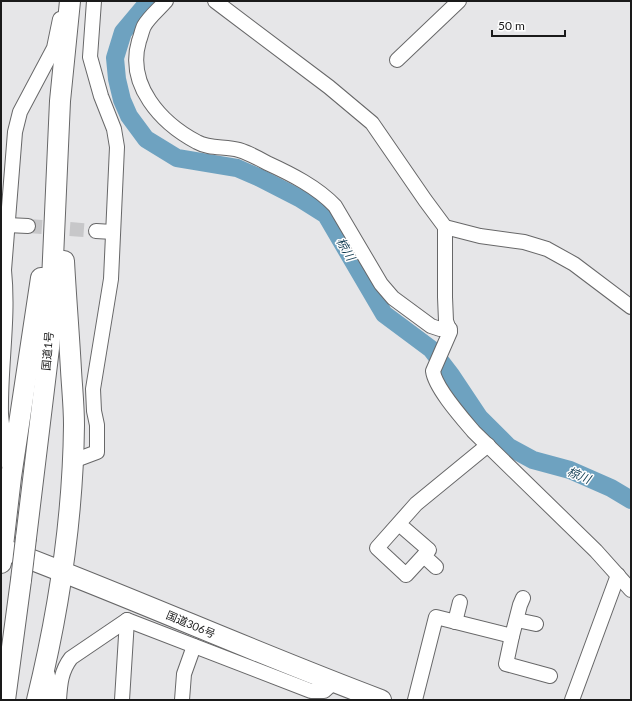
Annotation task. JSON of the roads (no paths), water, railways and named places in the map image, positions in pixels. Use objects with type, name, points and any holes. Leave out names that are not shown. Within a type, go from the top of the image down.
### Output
[{"type":"highway","name":"国道1号","points":[[5,700],[22,580],[49,348],[60,101],[70,1]]},
{"type":"highway","points":[[37,700],[48,657],[62,571],[70,512],[73,461],[74,423],[62,215],[57,174]]},
{"type":"highway","points":[[1,553],[11,477],[57,174]]},
{"type":"highway","name":"国道306号","points":[[1,553],[62,571],[378,699]]},
{"type":"street","points":[[11,477],[1,415],[2,356],[6,317],[4,270],[15,139],[20,112],[54,48],[62,1]]},
{"type":"street","points":[[73,461],[97,452],[97,425],[94,411],[93,389],[111,278],[117,147],[114,129],[101,96],[90,57],[94,1]]},
{"type":"street","points":[[166,1],[144,27],[138,46],[136,62],[142,90],[163,118],[200,144],[239,150],[256,157],[287,173],[326,197],[335,206],[381,284],[393,298],[431,326],[449,333]]},
{"type":"street","points":[[215,1],[334,91],[372,123],[445,227],[445,297],[446,321],[449,333],[433,371],[433,377],[440,389],[460,415],[631,590]]},
{"type":"street","points":[[397,60],[459,1]]},
{"type":"street","points":[[7,225],[28,226]]},
{"type":"street","points":[[445,227],[480,236],[524,242],[547,249],[574,264],[631,307]]},
{"type":"street","points":[[96,231],[112,232]]},
{"type":"street","points":[[399,524],[429,550],[406,575],[377,548],[416,504],[488,445]]},
{"type":"street","points":[[424,556],[436,567]]},
{"type":"street","points":[[572,700],[618,575]]},
{"type":"street","points":[[523,598],[506,664],[550,676]]},
{"type":"street","points":[[455,622],[460,602]]},
{"type":"street","points":[[414,700],[436,618],[512,636]]},
{"type":"street","points":[[127,620],[311,691],[324,691],[334,682]]},
{"type":"street","points":[[59,700],[61,678],[65,667],[71,658],[127,620]]},
{"type":"street","points":[[122,700],[127,620]]},
{"type":"street","points":[[517,620],[536,624]]},
{"type":"street","points":[[182,700],[184,674],[194,646]]},
{"type":"street","points":[[48,657],[48,700]]},
{"type":"waterway","name":"椋川","points":[[149,1],[123,32],[115,58],[117,79],[122,100],[129,116],[146,139],[177,158],[237,168],[299,198],[326,215],[384,314],[431,349],[451,375],[479,417],[509,447],[533,460],[570,470],[611,488],[631,500]]},
{"type":"tunnel","points":[[28,226],[96,231]]}]
